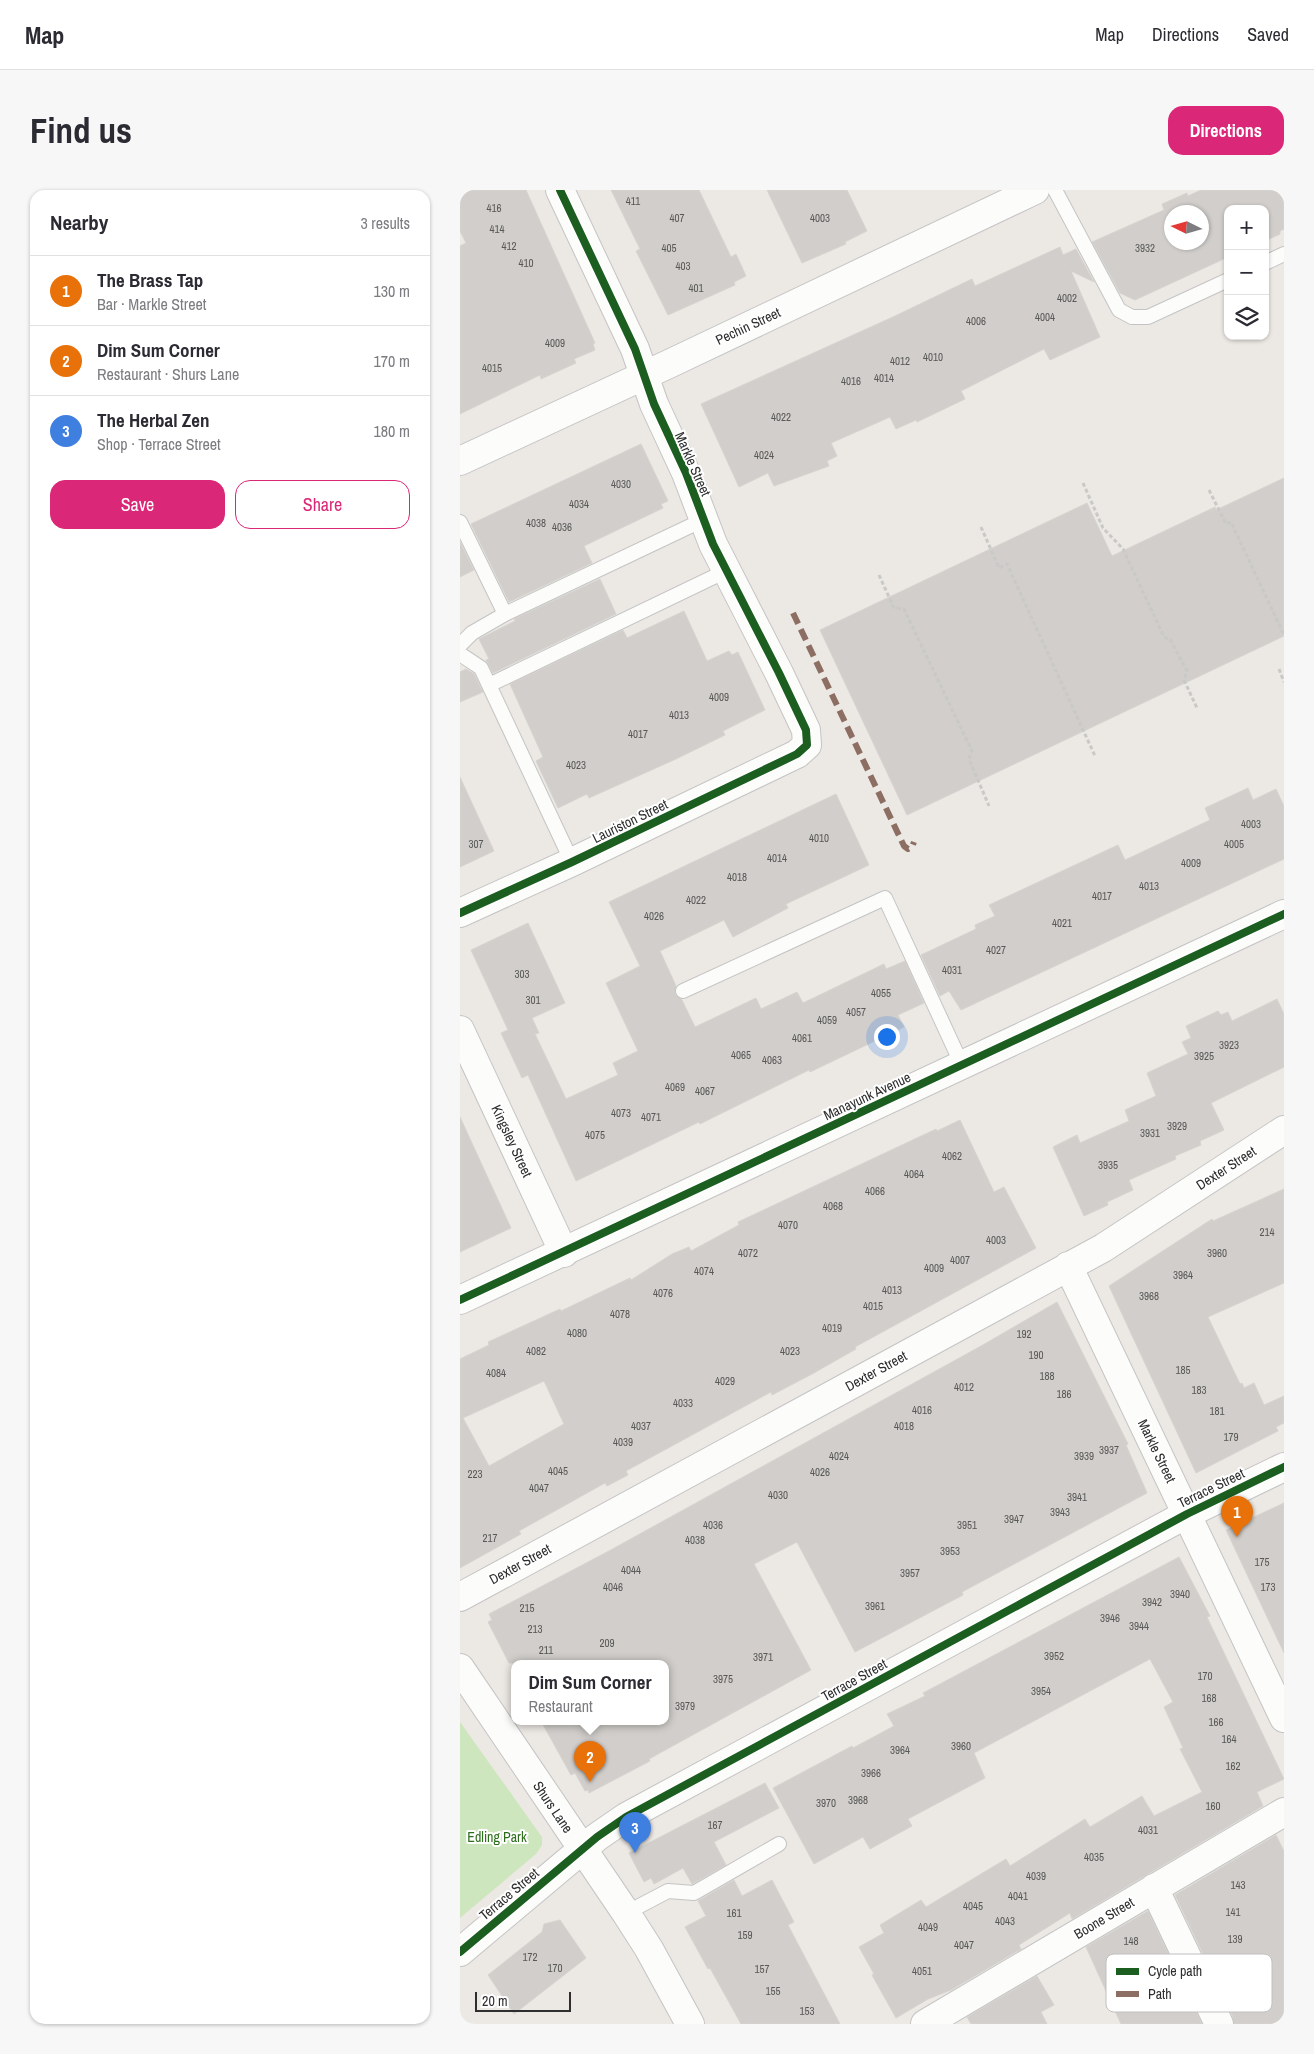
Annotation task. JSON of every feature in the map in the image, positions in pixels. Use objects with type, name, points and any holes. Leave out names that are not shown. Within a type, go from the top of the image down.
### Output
[{"type":"street","name":"Markle Street","points":[[560,190],[635,349],[667,435],[686,473],[703,520],[726,571],[779,673],[806,730],[807,745]]},
{"type":"street","name":"Pechin Street","points":[[460,461],[644,376],[1035,190]]},
{"type":"street","name":"Lauriston Street","points":[[460,913],[572,862],[797,754],[807,745]]},
{"type":"street","name":"Manayunk Avenue","points":[[460,1300],[564,1253],[1284,914]]},
{"type":"street","name":"Kingsley Street","points":[[460,1030],[564,1253]]},
{"type":"street","name":"Dexter Street","points":[[460,1597],[1103,1248],[1284,1130]]},
{"type":"street","name":"Markle Street","points":[[1068,1266],[1284,1718]]},
{"type":"street","name":"Terrace Street","points":[[460,1952],[582,1850],[626,1817],[1187,1514],[1284,1467]]},
{"type":"street","name":"Shurs Lane","points":[[460,1668],[626,1913],[649,1949],[690,2024]]},
{"type":"street","name":"Boone Street","points":[[940,2020],[1154,1888],[1284,1812]]},
{"type":"street","points":[[1154,1888],[1186,1954]]},
{"type":"street","points":[[1213,2012],[1219,2024]]},
{"type":"lane","points":[[1055,190],[1119,310],[1132,317],[1148,317],[1224,282]]},
{"type":"lane","points":[[1269,260],[1284,254]]},
{"type":"lane","points":[[460,645],[472,633],[505,614],[703,520]]},
{"type":"lane","points":[[460,522],[505,614]]},
{"type":"lane","points":[[489,685],[726,571]]},
{"type":"lane","points":[[460,654],[481,668],[572,862]]},
{"type":"lane","points":[[683,991],[885,898],[962,1065]]},
{"type":"lane","points":[[626,1913],[668,1891],[694,1893],[779,1844]]},
{"type":"path","points":[[1083,482],[1102,528],[1123,548],[1164,637],[1170,639],[1187,671],[1184,680],[1197,708]]},
{"type":"path","points":[[1209,490],[1226,524],[1231,522],[1284,635]]},
{"type":"path","points":[[980,527],[999,568],[1007,564],[1095,756]]},
{"type":"path","points":[[879,575],[894,608],[904,609],[972,751],[969,759],[990,806]]},
{"type":"path","points":[[1278,669],[1284,682]]},
{"type":"green space","name":"Edling Park","points":[[460,1722],[542,1837],[542,1845],[536,1854],[460,1918]]},
{"type":"building","points":[[460,190],[526,190],[595,343],[593,344],[595,350],[574,359],[576,363],[541,379],[540,375],[460,414],[460,246],[466,243],[460,231]]},
{"type":"building","points":[[611,190],[699,190],[731,257],[736,254],[746,276],[734,282],[735,285],[668,315],[636,251],[640,249]]},
{"type":"building","points":[[767,190],[847,190],[867,231],[845,242],[846,244],[802,263]]},
{"type":"building","points":[[1201,190],[1284,190],[1284,229],[1280,231],[1280,234],[1269,239],[1269,205],[1224,205],[1224,259],[1135,300],[1120,293],[1092,242],[1164,210],[1162,204],[1187,193],[1188,196]]},
{"type":"building","points":[[1060,247],[1063,255],[1076,249],[1094,282],[1071,271],[1100,337],[1050,360],[1044,349],[961,391],[965,399],[917,422],[916,420],[896,429],[890,417],[831,443],[837,456],[827,461],[829,466],[774,486],[768,473],[739,487],[701,404],[972,279],[975,286]]},
{"type":"building","points":[[641,444],[668,501],[661,504],[663,508],[584,546],[592,563],[509,602],[471,524]]},
{"type":"building","points":[[1284,478],[1284,636],[907,815],[820,630],[1087,503],[1112,556],[1215,507],[1216,510]]},
{"type":"building","points":[[460,542],[474,570],[460,577]]},
{"type":"building","points":[[600,579],[616,614],[493,673],[486,660],[489,659],[479,639],[515,621],[514,619]]},
{"type":"building","points":[[684,611],[707,661],[729,651],[732,655],[738,652],[765,710],[723,731],[725,735],[676,759],[589,798],[587,794],[558,808],[536,761],[543,757],[510,684],[623,630],[627,638]]},
{"type":"building","points":[[466,669],[474,674],[483,692],[460,702],[460,672]]},
{"type":"building","points":[[460,777],[494,851],[460,867]]},
{"type":"building","points":[[1248,788],[1253,800],[1276,789],[1284,806],[1284,859],[961,1010],[949,991],[940,996],[921,955],[976,929],[975,925],[995,916],[989,905],[1118,845],[1125,860],[1210,820],[1205,808]]},
{"type":"building","points":[[836,794],[869,865],[786,904],[788,908],[733,937],[724,920],[660,951],[676,986],[675,994],[682,1000],[695,1027],[756,998],[761,1009],[797,992],[803,1003],[884,964],[886,969],[905,961],[924,1003],[898,1015],[904,1027],[576,1181],[528,1075],[522,1078],[501,1033],[508,1030],[471,950],[528,923],[565,1003],[532,1018],[539,1033],[535,1034],[566,1099],[618,1075],[613,1063],[638,1051],[606,983],[640,966],[609,902]]},
{"type":"building","points":[[1277,999],[1284,1014],[1284,1067],[1211,1103],[1224,1130],[1200,1141],[1201,1145],[1175,1156],[1176,1159],[1129,1180],[1133,1190],[1107,1202],[1108,1205],[1084,1216],[1053,1147],[1077,1135],[1080,1143],[1129,1121],[1125,1110],[1156,1096],[1147,1073],[1188,1054],[1182,1042],[1191,1038],[1186,1026],[1218,1011],[1221,1015],[1228,1012],[1232,1021]]},
{"type":"building","points":[[460,1117],[511,1228],[460,1252]]},
{"type":"building","points":[[960,1120],[994,1192],[1004,1187],[1036,1248],[855,1347],[856,1349],[812,1374],[772,1395],[771,1392],[626,1471],[628,1475],[607,1486],[605,1483],[519,1531],[521,1534],[460,1568],[460,1359],[489,1345],[488,1342],[560,1309],[561,1311],[630,1278],[631,1280],[672,1254],[689,1247],[691,1251],[739,1225],[738,1222],[936,1129],[937,1131]],"holes":[[[544,1381],[564,1424],[489,1466],[463,1418]]]},
{"type":"building","points":[[1284,1189],[1284,1283],[1208,1317],[1240,1384],[1242,1383],[1244,1388],[1254,1383],[1264,1405],[1284,1396],[1284,1423],[1276,1427],[1278,1431],[1196,1473],[1109,1286],[1212,1219],[1213,1221]]},
{"type":"building","points":[[1057,1302],[1128,1444],[1126,1445],[1147,1493],[962,1592],[963,1595],[855,1652],[797,1542],[754,1564],[811,1670],[649,1759],[650,1761],[589,1793],[588,1790],[585,1791],[575,1773],[571,1775],[543,1725],[669,1725],[669,1660],[511,1660],[511,1663],[509,1663],[488,1622],[492,1620],[489,1614],[607,1552],[981,1346]]},
{"type":"building","points":[[1284,1503],[1284,1653],[1226,1530]]},
{"type":"building","points":[[1179,1557],[1210,1616],[1207,1617],[1284,1779],[1257,1792],[1263,1806],[1072,1919],[1070,1913],[1019,1945],[1021,1949],[951,1990],[928,1999],[896,2018],[859,1947],[884,1933],[880,1925],[921,1900],[926,1907],[1006,1859],[1010,1866],[1085,1819],[1090,1827],[1142,1796],[1154,1816],[1202,1792],[1180,1749],[1183,1748],[1164,1707],[1173,1702],[1150,1659],[974,1753],[985,1778],[908,1819],[912,1826],[870,1849],[863,1837],[814,1864],[773,1788],[894,1726],[887,1714],[925,1696],[923,1693]]},
{"type":"building","points":[[765,1783],[779,1808],[714,1842],[726,1865],[692,1884],[683,1868],[654,1884],[651,1878],[644,1882],[629,1853]]},
{"type":"building","points":[[1276,1835],[1284,1851],[1284,2024],[1234,2024],[1231,2012],[1272,2012],[1272,1954],[1203,1954],[1175,1895]]},
{"type":"building","points":[[734,1880],[742,1896],[772,1880],[794,1922],[788,1925],[840,2024],[741,2024],[685,1927],[706,1916],[698,1901]]},
{"type":"building","points":[[1148,1911],[1169,1954],[1106,1954],[1106,1991],[1086,1947]]},
{"type":"building","points":[[560,1920],[586,1958],[514,2014],[488,1975],[542,1932],[544,1924]]},
{"type":"building","points":[[1037,1976],[1054,2005],[1041,2012],[1047,2024],[971,2024],[967,2017]]},
{"type":"building","points":[[1116,2012],[1196,2012],[1202,2024],[1121,2024]]},
{"type":"marked path","points":[[793,613],[904,846],[908,849],[912,847],[914,842]]},
{"type":"cycle path","points":[[460,913],[572,862],[797,754],[807,745],[806,730],[713,544],[686,473],[654,404],[635,349],[560,190]]},
{"type":"cycle path","points":[[460,1300],[1284,914]]},
{"type":"cycle path","points":[[460,1952],[597,1837],[626,1817],[1187,1514],[1284,1467]]},
{"type":"place","name":"The Brass Tap","points":[[1237,1537]]},
{"type":"place","name":"Dim Sum Corner","points":[[590,1782]]},
{"type":"place","name":"The Herbal Zen","points":[[635,1853]]}]
